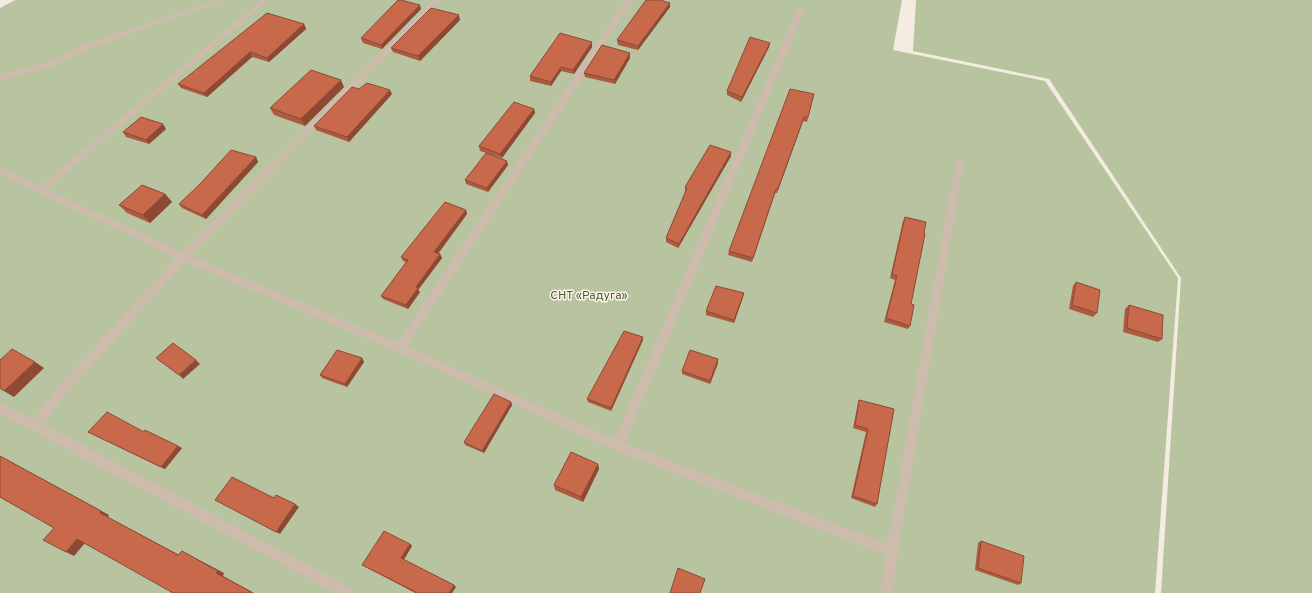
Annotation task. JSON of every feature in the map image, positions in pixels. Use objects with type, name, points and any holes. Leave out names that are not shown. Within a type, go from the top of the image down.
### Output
[{"type":"street","points":[[0,77],[45,66],[86,47],[221,0]]},
{"type":"street","points":[[42,189],[265,0]]},
{"type":"street","points":[[400,348],[629,0]]},
{"type":"street","points":[[35,426],[59,394],[183,257],[436,2]]},
{"type":"street","points":[[618,446],[801,9]]},
{"type":"street","points":[[887,593],[892,551],[960,160]]},
{"type":"street","points":[[0,170],[183,257],[400,348],[618,446],[892,551]]},
{"type":"street","points":[[0,408],[349,593]]},
{"type":"green space","name":"СНТ «Радуга»","points":[[15,0],[902,0],[893,50],[1045,81],[1178,278],[1155,593],[0,593],[0,8]]},
{"type":"green space","points":[[916,0],[1312,0],[1312,593],[1161,593],[1181,278],[1049,79],[913,51]]},
{"type":"building","points":[[398,0],[420,5],[381,45],[361,38]]},
{"type":"building","points":[[646,0],[660,0],[670,3],[638,46],[617,40]]},
{"type":"building","points":[[431,8],[459,15],[418,56],[391,48]]},
{"type":"building","points":[[267,13],[304,24],[267,58],[250,52],[204,93],[178,84]]},
{"type":"building","points":[[560,33],[592,42],[573,70],[561,67],[551,82],[530,76]]},
{"type":"building","points":[[750,37],[770,43],[742,97],[727,91]]},
{"type":"building","points":[[602,45],[630,53],[614,80],[584,73]]},
{"type":"building","points":[[311,70],[341,80],[301,119],[270,108]]},
{"type":"building","points":[[367,83],[390,90],[347,137],[314,126],[352,87],[359,89]]},
{"type":"building","points":[[790,89],[814,94],[808,117],[804,117],[778,189],[776,189],[753,258],[729,251]]},
{"type":"building","points":[[514,102],[534,109],[500,154],[479,146]]},
{"type":"building","points":[[141,117],[163,124],[146,140],[123,132]]},
{"type":"building","points":[[710,145],[731,152],[679,244],[666,238],[687,188],[685,187]]},
{"type":"building","points":[[231,150],[256,157],[202,215],[179,204],[200,184]]},
{"type":"building","points":[[486,153],[507,161],[487,188],[465,180]]},
{"type":"building","points":[[142,185],[165,194],[143,215],[119,205]]},
{"type":"building","points":[[445,202],[466,210],[434,252],[440,254],[416,287],[418,288],[406,305],[381,296],[408,260],[401,257]]},
{"type":"building","points":[[905,217],[926,222],[911,304],[914,305],[910,326],[886,318],[897,276],[892,274]]},
{"type":"building","points":[[1076,282],[1100,290],[1097,313],[1072,305]]},
{"type":"building","points":[[716,286],[744,293],[734,320],[706,311]]},
{"type":"building","points":[[1129,305],[1163,315],[1162,339],[1127,328]]},
{"type":"building","points":[[624,331],[643,337],[611,408],[587,399]]},
{"type":"building","points":[[173,343],[196,360],[179,375],[156,358]]},
{"type":"building","points":[[12,349],[35,362],[4,391],[0,388],[0,360]]},
{"type":"building","points":[[337,350],[362,358],[345,384],[320,375]]},
{"type":"building","points":[[690,350],[718,359],[710,381],[682,371]]},
{"type":"building","points":[[494,394],[511,402],[482,451],[464,442]]},
{"type":"building","points":[[859,400],[894,409],[877,504],[853,496],[868,429],[855,425]]},
{"type":"building","points":[[107,412],[144,432],[145,430],[178,446],[161,467],[88,432]]},
{"type":"building","points":[[571,452],[598,464],[581,497],[554,485]]},
{"type":"building","points":[[0,456],[101,511],[100,513],[178,555],[182,551],[218,571],[216,573],[253,593],[173,593],[77,539],[66,552],[43,540],[54,528],[0,497]]},
{"type":"building","points":[[232,477],[274,498],[276,495],[295,504],[276,532],[215,500]]},
{"type":"building","points":[[384,531],[410,544],[401,558],[454,585],[449,593],[415,593],[416,592],[362,565]]},
{"type":"building","points":[[981,541],[1024,556],[1021,583],[978,568]]},
{"type":"building","points":[[678,568],[705,579],[700,593],[670,593]]}]
